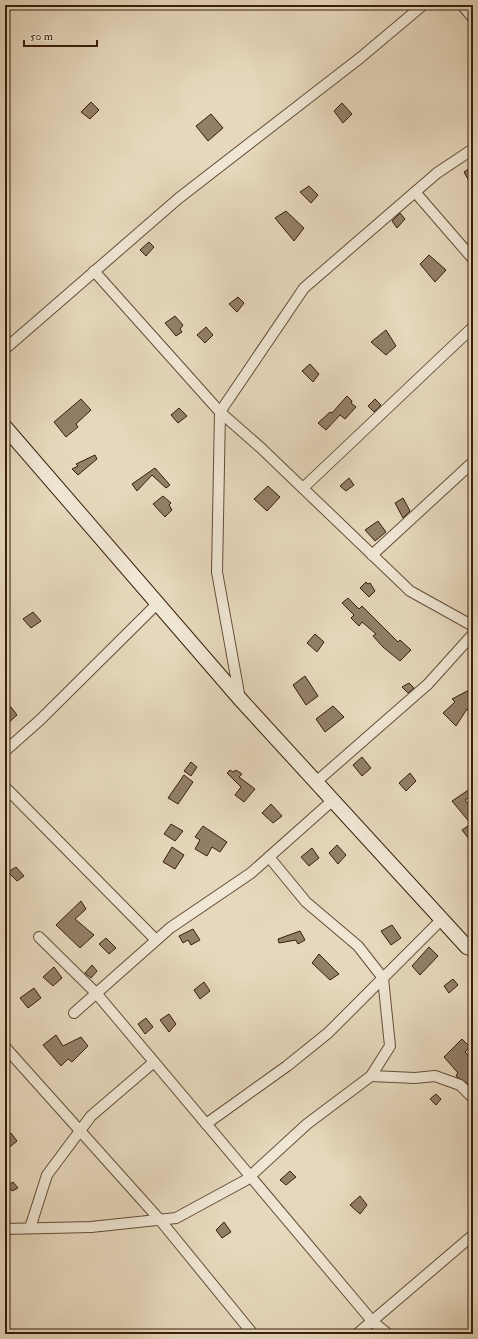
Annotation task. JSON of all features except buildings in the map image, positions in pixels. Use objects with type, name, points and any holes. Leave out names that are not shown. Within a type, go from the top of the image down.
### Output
[{"type":"main road","points":[[5,427],[240,699],[467,947],[473,949]]},
{"type":"street","points":[[5,349],[179,198],[360,58],[423,5]]},
{"type":"street","points":[[462,5],[473,18]]},
{"type":"street","points":[[240,699],[217,572],[220,412],[304,288],[437,173],[473,149]]},
{"type":"street","points":[[415,192],[473,259]]},
{"type":"street","points":[[94,271],[220,412],[303,488],[410,591],[473,626]]},
{"type":"street","points":[[303,488],[473,327]]},
{"type":"street","points":[[372,555],[473,462]]},
{"type":"street","points":[[5,751],[40,720],[158,603]]},
{"type":"street","points":[[316,782],[428,684],[473,634]]},
{"type":"street","points":[[5,787],[156,940]]},
{"type":"street","points":[[74,1013],[170,928],[251,873],[333,800]]},
{"type":"street","points":[[5,1229],[91,1227],[176,1218],[250,1176],[307,1124],[371,1076],[390,1046],[383,978],[358,946],[306,902],[269,857]]},
{"type":"street","points":[[206,1124],[287,1066],[328,1033],[442,919]]},
{"type":"street","points":[[39,937],[96,993],[373,1322],[388,1334]]},
{"type":"street","points":[[5,1047],[160,1220],[253,1334]]},
{"type":"street","points":[[30,1228],[47,1175],[91,1116],[154,1062]]},
{"type":"street","points":[[371,1076],[414,1078],[434,1076],[460,1085],[473,1098]]},
{"type":"street","points":[[357,1334],[373,1322],[473,1235]]}]
